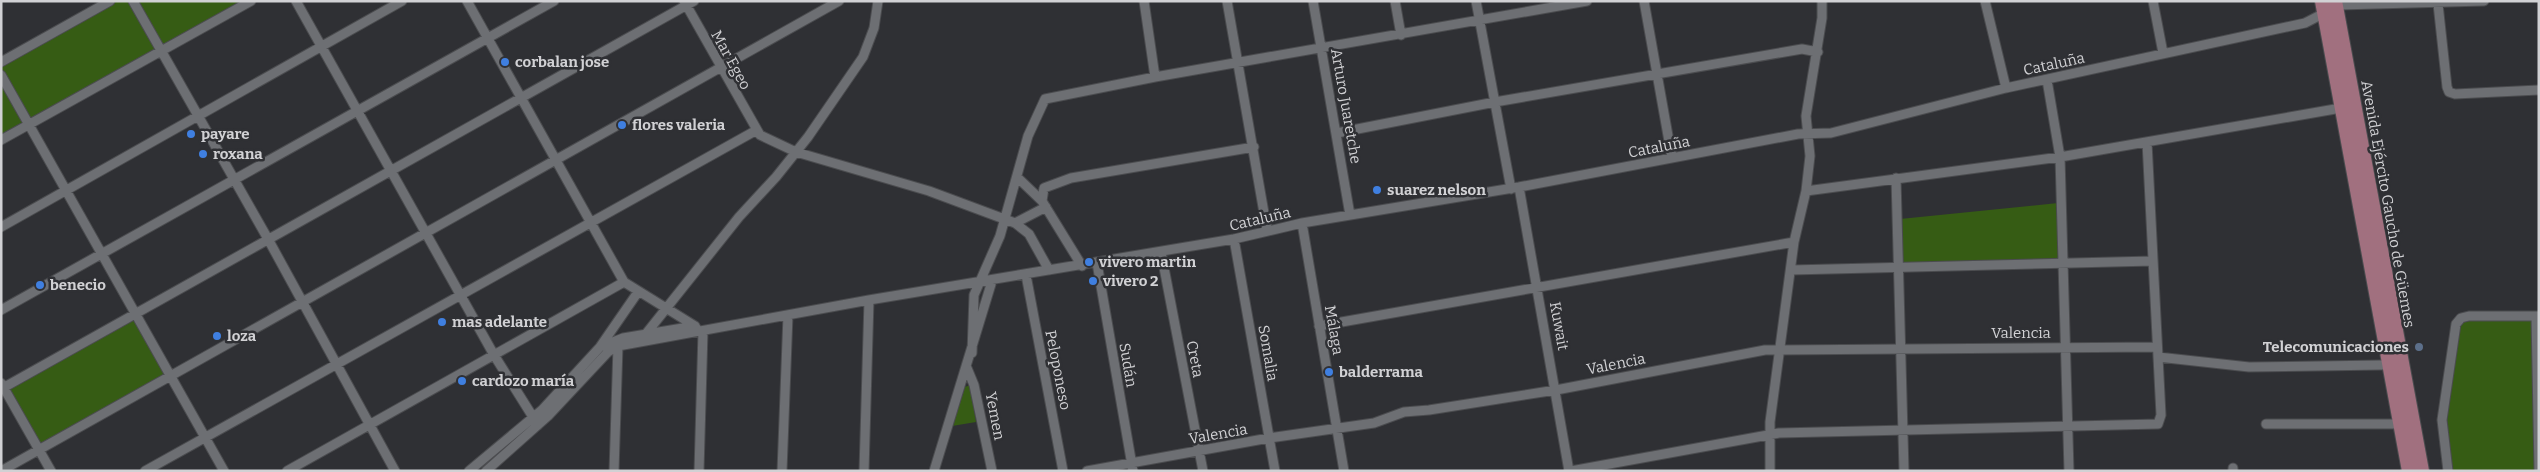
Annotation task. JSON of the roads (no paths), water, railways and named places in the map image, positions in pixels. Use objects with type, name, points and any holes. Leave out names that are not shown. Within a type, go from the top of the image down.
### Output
[{"type":"main road","name":"Avenida Ejército Gaucho de Güemes","points":[[2329,6],[2341,108],[2409,471]]},
{"type":"main road","name":"Avenida Ejército Gaucho de Güemes","points":[[2329,6],[2422,471]]},
{"type":"street","points":[[1,62],[110,1]]},
{"type":"street","points":[[133,1],[268,239],[395,471]]},
{"type":"street","points":[[1,140],[251,1]]},
{"type":"street","points":[[296,1],[494,355],[535,422]]},
{"type":"street","points":[[1,227],[402,1]]},
{"type":"street","points":[[467,1],[624,282],[638,292],[667,307],[699,329]]},
{"type":"street","points":[[1,310],[554,1]]},
{"type":"street","points":[[1,471],[839,1]]},
{"type":"street","points":[[645,334],[739,217],[796,152],[863,57],[874,28],[878,1]]},
{"type":"street","points":[[1144,1],[1155,77]]},
{"type":"street","points":[[1227,1],[1267,230]]},
{"type":"street","name":"Arturo Juaretche","points":[[1313,1],[1350,215]]},
{"type":"street","points":[[1395,1],[1400,35]]},
{"type":"street","name":"Kuwait","points":[[1476,1],[1495,102],[1538,288],[1570,471]]},
{"type":"street","points":[[972,353],[973,302],[979,282],[1000,236],[1018,178],[1028,136],[1045,99],[1155,77],[1587,1]]},
{"type":"street","points":[[1644,1],[1672,158]]},
{"type":"street","points":[[1985,1],[2006,88]]},
{"type":"street","points":[[2152,1],[2162,53]]},
{"type":"street","name":"Cataluña","points":[[699,329],[1082,266],[1234,239],[1302,223],[1515,188],[1807,134],[1831,134],[2006,88],[2162,53],[2204,47],[2305,23],[2329,6],[2422,2],[2438,4],[2484,1]]},
{"type":"street","points":[[51,471],[2,387],[522,99],[688,3]]},
{"type":"street","name":"Mar Egeo","points":[[688,3],[720,68],[755,131]]},
{"type":"street","points":[[2438,4],[2450,92],[2455,94],[2539,90]]},
{"type":"street","points":[[1770,471],[1769,436],[1794,242],[1806,191],[1810,156],[1806,116],[1818,52],[1822,6]]},
{"type":"street","points":[[1337,133],[1495,102],[1658,76],[1802,49],[1818,52]]},
{"type":"street","points":[[1,75],[224,471]]},
{"type":"street","points":[[2047,80],[2060,157],[2069,471]]},
{"type":"street","points":[[1806,191],[2060,157],[2341,108]]},
{"type":"street","points":[[145,471],[755,131],[764,138],[796,152],[929,191],[1005,220],[1016,222],[1029,234],[1049,270]]},
{"type":"street","points":[[1570,471],[1779,433],[2158,424],[2161,415],[2148,142]]},
{"type":"street","points":[[1044,204],[1044,188],[1072,178],[1254,147]]},
{"type":"street","points":[[1018,178],[1044,204],[1082,266]]},
{"type":"street","points":[[1896,178],[1904,471]]},
{"type":"street","points":[[1016,222],[1044,204]]},
{"type":"street","name":"Málaga","points":[[1302,223],[1344,471]]},
{"type":"street","name":"Somalia","points":[[1234,239],[1275,471]]},
{"type":"street","points":[[1320,326],[1794,242]]},
{"type":"street","name":"Creta","points":[[1161,252],[1203,471]]},
{"type":"street","points":[[1791,270],[2154,261]]},
{"type":"street","name":"Sudán","points":[[1097,263],[1132,467]]},
{"type":"street","name":"Peloponeso","points":[[1026,275],[1063,471]]},
{"type":"street","points":[[934,471],[972,353],[992,281]]},
{"type":"street","points":[[287,471],[624,282]]},
{"type":"street","points":[[486,471],[535,422],[600,347],[638,292]]},
{"type":"street","points":[[864,471],[869,300]]},
{"type":"street","points":[[782,471],[788,315]]},
{"type":"street","points":[[2448,471],[2442,425],[2454,329],[2461,318],[2469,316],[2537,316],[2539,470]]},
{"type":"street","points":[[600,347],[617,340],[645,334],[699,329]]},
{"type":"street","points":[[469,471],[570,395],[608,352],[618,346],[699,329]]},
{"type":"street","points":[[699,329],[699,471]]},
{"type":"street","points":[[614,471],[618,346]]},
{"type":"street","name":"Valencia","points":[[1087,471],[1132,467],[1269,438],[1374,423],[1404,412],[1429,410],[1556,390],[1765,350],[2157,346]]},
{"type":"street","points":[[2158,357],[2249,367],[2382,365]]},
{"type":"street","name":"Yemen","points":[[967,368],[974,384],[992,471]]},
{"type":"street","points":[[2266,424],[2401,424]]},
{"type":"place","name":"corbalan jose","points":[[505,62]]},
{"type":"place","name":"flores valeria","points":[[622,125]]},
{"type":"place","name":"payare","points":[[191,134]]},
{"type":"place","name":"roxana","points":[[203,154]]},
{"type":"place","name":"suarez nelson","points":[[1377,190]]},
{"type":"place","name":"vivero martin","points":[[1089,262]]},
{"type":"place","name":"vivero 2","points":[[1093,281]]},
{"type":"place","name":"benecio","points":[[40,285]]},
{"type":"place","name":"mas adelante","points":[[442,322]]},
{"type":"place","name":"loza","points":[[217,336]]},
{"type":"place","name":"Telecomunicaciones","points":[[2419,347]]},
{"type":"place","name":"balderrama","points":[[1329,372]]},
{"type":"place","name":"cardozo maría","points":[[462,381]]}]
